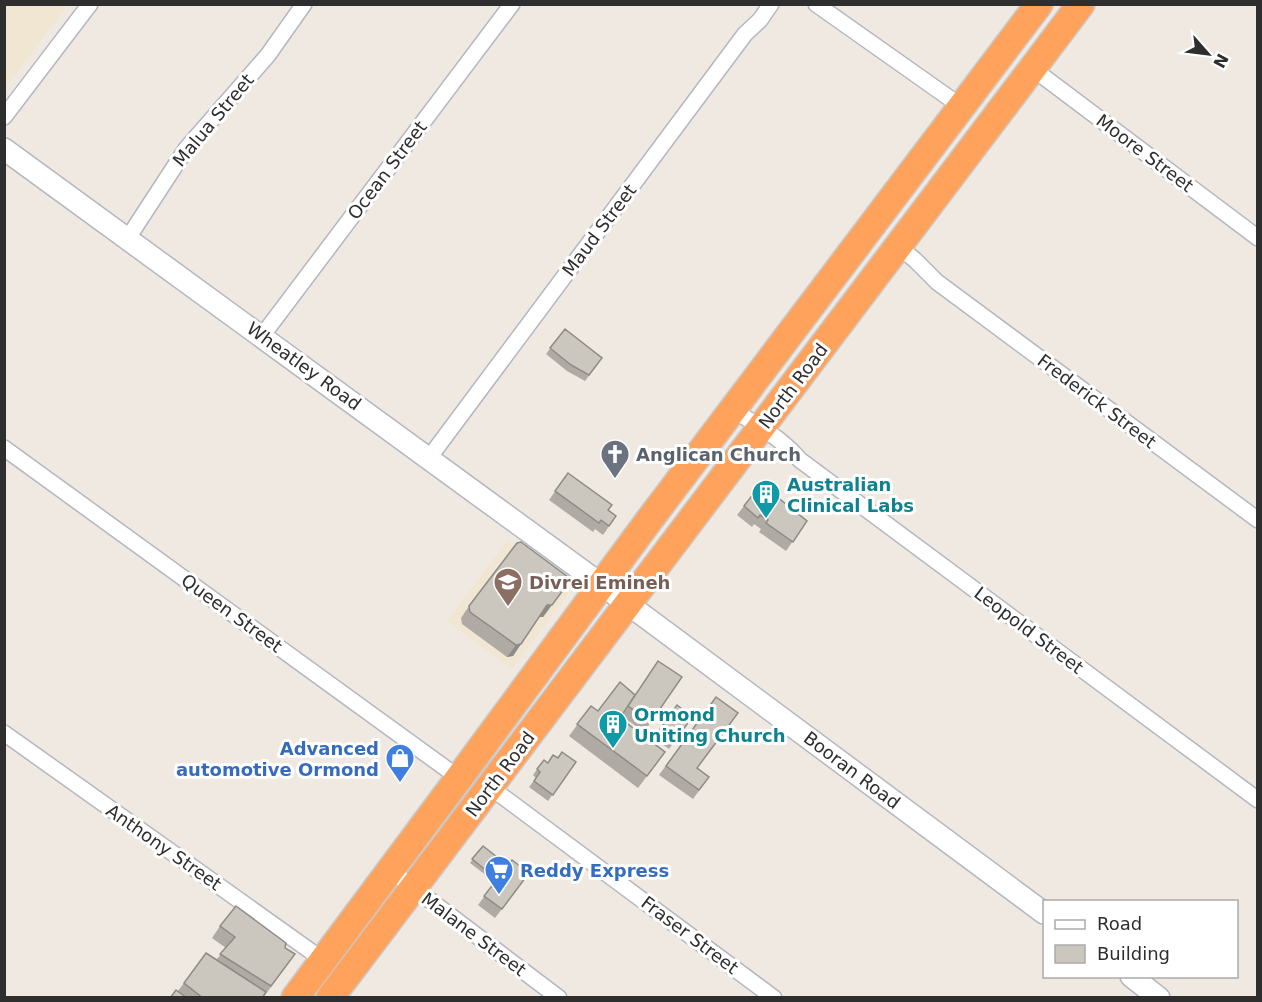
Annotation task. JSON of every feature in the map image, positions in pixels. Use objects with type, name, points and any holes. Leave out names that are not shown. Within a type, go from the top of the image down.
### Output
[{"type":"highway","name":"North Road","points":[[295,998],[601,585],[1039,4]]},
{"type":"highway","name":"North Road","points":[[330,998],[1081,4]]},
{"type":"highway","points":[[542,664],[569,683]]},
{"type":"street","points":[[4,117],[90,4]]},
{"type":"street","name":"Malua Street","points":[[128,238],[186,148],[268,55],[304,4]]},
{"type":"street","name":"Ocean Street","points":[[262,336],[512,4]]},
{"type":"street","name":"Maud Street","points":[[429,458],[745,34],[760,20],[771,4]]},
{"type":"street","points":[[816,4],[962,107]]},
{"type":"street","name":"Moore Street","points":[[1032,68],[1257,238]]},
{"type":"street","name":"Wheatley Road","points":[[4,149],[601,585]]},
{"type":"street","name":"Frederick Street","points":[[895,250],[915,260],[937,282],[1257,520]]},
{"type":"street","name":"Leopold Street","points":[[732,410],[759,431],[788,447],[800,460],[1257,800]]},
{"type":"street","name":"Queen Street","points":[[4,448],[459,778]]},
{"type":"street","name":"Booran Road","points":[[601,585],[1043,912]]},
{"type":"street","name":"Anthony Street","points":[[4,733],[323,960]]},
{"type":"street","name":"Fraser Street","points":[[490,787],[774,998]]},
{"type":"street","name":"Malane Street","points":[[390,870],[559,998]]},
{"type":"street","points":[[1134,978],[1159,998]]},
{"type":"shaded area","points":[[4,5],[68,5],[5,88]]},
{"type":"shaded area","name":"Divrei Emineh","points":[[507,541],[567,586],[568,594],[512,669],[447,621]]},
{"type":"building","points":[[565,329],[602,358],[589,375],[571,365],[550,348]]},
{"type":"building","points":[[568,473],[612,505],[608,510],[616,516],[609,526],[601,520],[599,523],[555,491]]},
{"type":"building","points":[[761,484],[807,521],[793,542],[766,523],[768,520],[760,515],[758,518],[744,506]]},
{"type":"building","name":"Divrei Emineh","points":[[521,542],[568,577],[569,582],[552,605],[547,605],[521,644],[516,645],[470,612],[469,606],[517,543]]},
{"type":"building","points":[[658,661],[682,677],[651,722],[628,706]]},
{"type":"building","points":[[620,682],[635,695],[620,718],[665,752],[647,776],[577,724],[591,706],[598,711]]},
{"type":"building","points":[[716,697],[738,713],[697,768],[709,777],[699,790],[666,766]]},
{"type":"building","points":[[677,705],[692,717],[674,743],[658,732]]},
{"type":"building","points":[[562,752],[576,762],[553,795],[534,781],[540,772],[537,769],[544,760],[548,763],[553,755],[558,758]]},
{"type":"building","points":[[483,846],[507,865],[497,879],[472,859]]},
{"type":"building","name":"Reddy Express","points":[[512,860],[529,873],[502,909],[484,896]]},
{"type":"building","points":[[236,906],[286,943],[285,948],[295,954],[271,986],[220,954],[235,937],[220,926]]},
{"type":"building","points":[[206,953],[266,992],[262,998],[203,998],[184,983]]},
{"type":"building","points":[[176,990],[187,998],[170,998]]},
{"type":"place","name":"Anglican Church","points":[[615,480]]},
{"type":"place","name":"Australian Clinical Labs","points":[[766,520]]},
{"type":"place","name":"Divrei Emineh","points":[[508,608]]},
{"type":"place","name":"Ormond Uniting Church","points":[[613,750]]},
{"type":"place","name":"Advanced automotive Ormond","points":[[400,784]]},
{"type":"place","name":"Reddy Express","points":[[499,896]]}]
